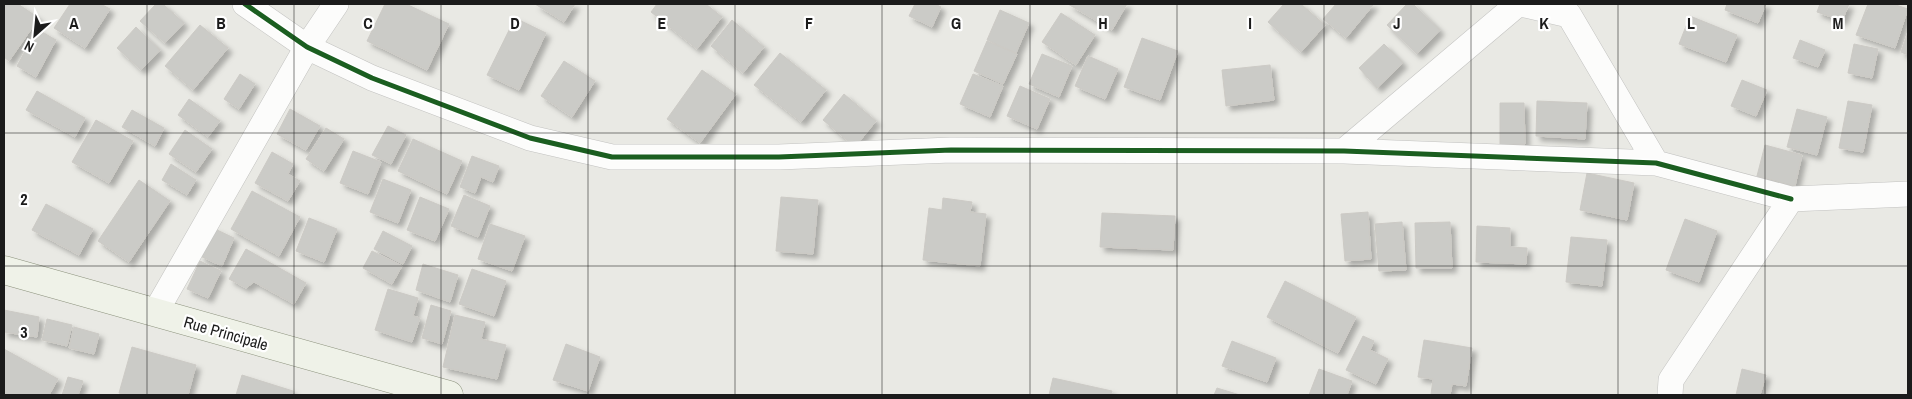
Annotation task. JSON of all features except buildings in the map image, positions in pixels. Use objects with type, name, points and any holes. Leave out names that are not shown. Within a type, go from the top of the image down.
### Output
[{"type":"main road","name":"Rue Principale","points":[[4,270],[449,395]]},
{"type":"street","points":[[246,4],[306,47],[372,78],[530,138],[612,157],[779,157],[950,150],[1344,151],[1656,163],[1791,200],[1908,194]]},
{"type":"street","points":[[156,313],[306,47],[336,4]]},
{"type":"street","points":[[1344,151],[1520,4],[1569,15],[1656,163]]},
{"type":"street","points":[[1670,395],[1671,380],[1791,200]]},
{"type":"cycle path","points":[[245,4],[307,47],[372,78],[530,138],[612,157],[779,157],[951,150],[1344,151],[1656,163],[1791,199]]}]
